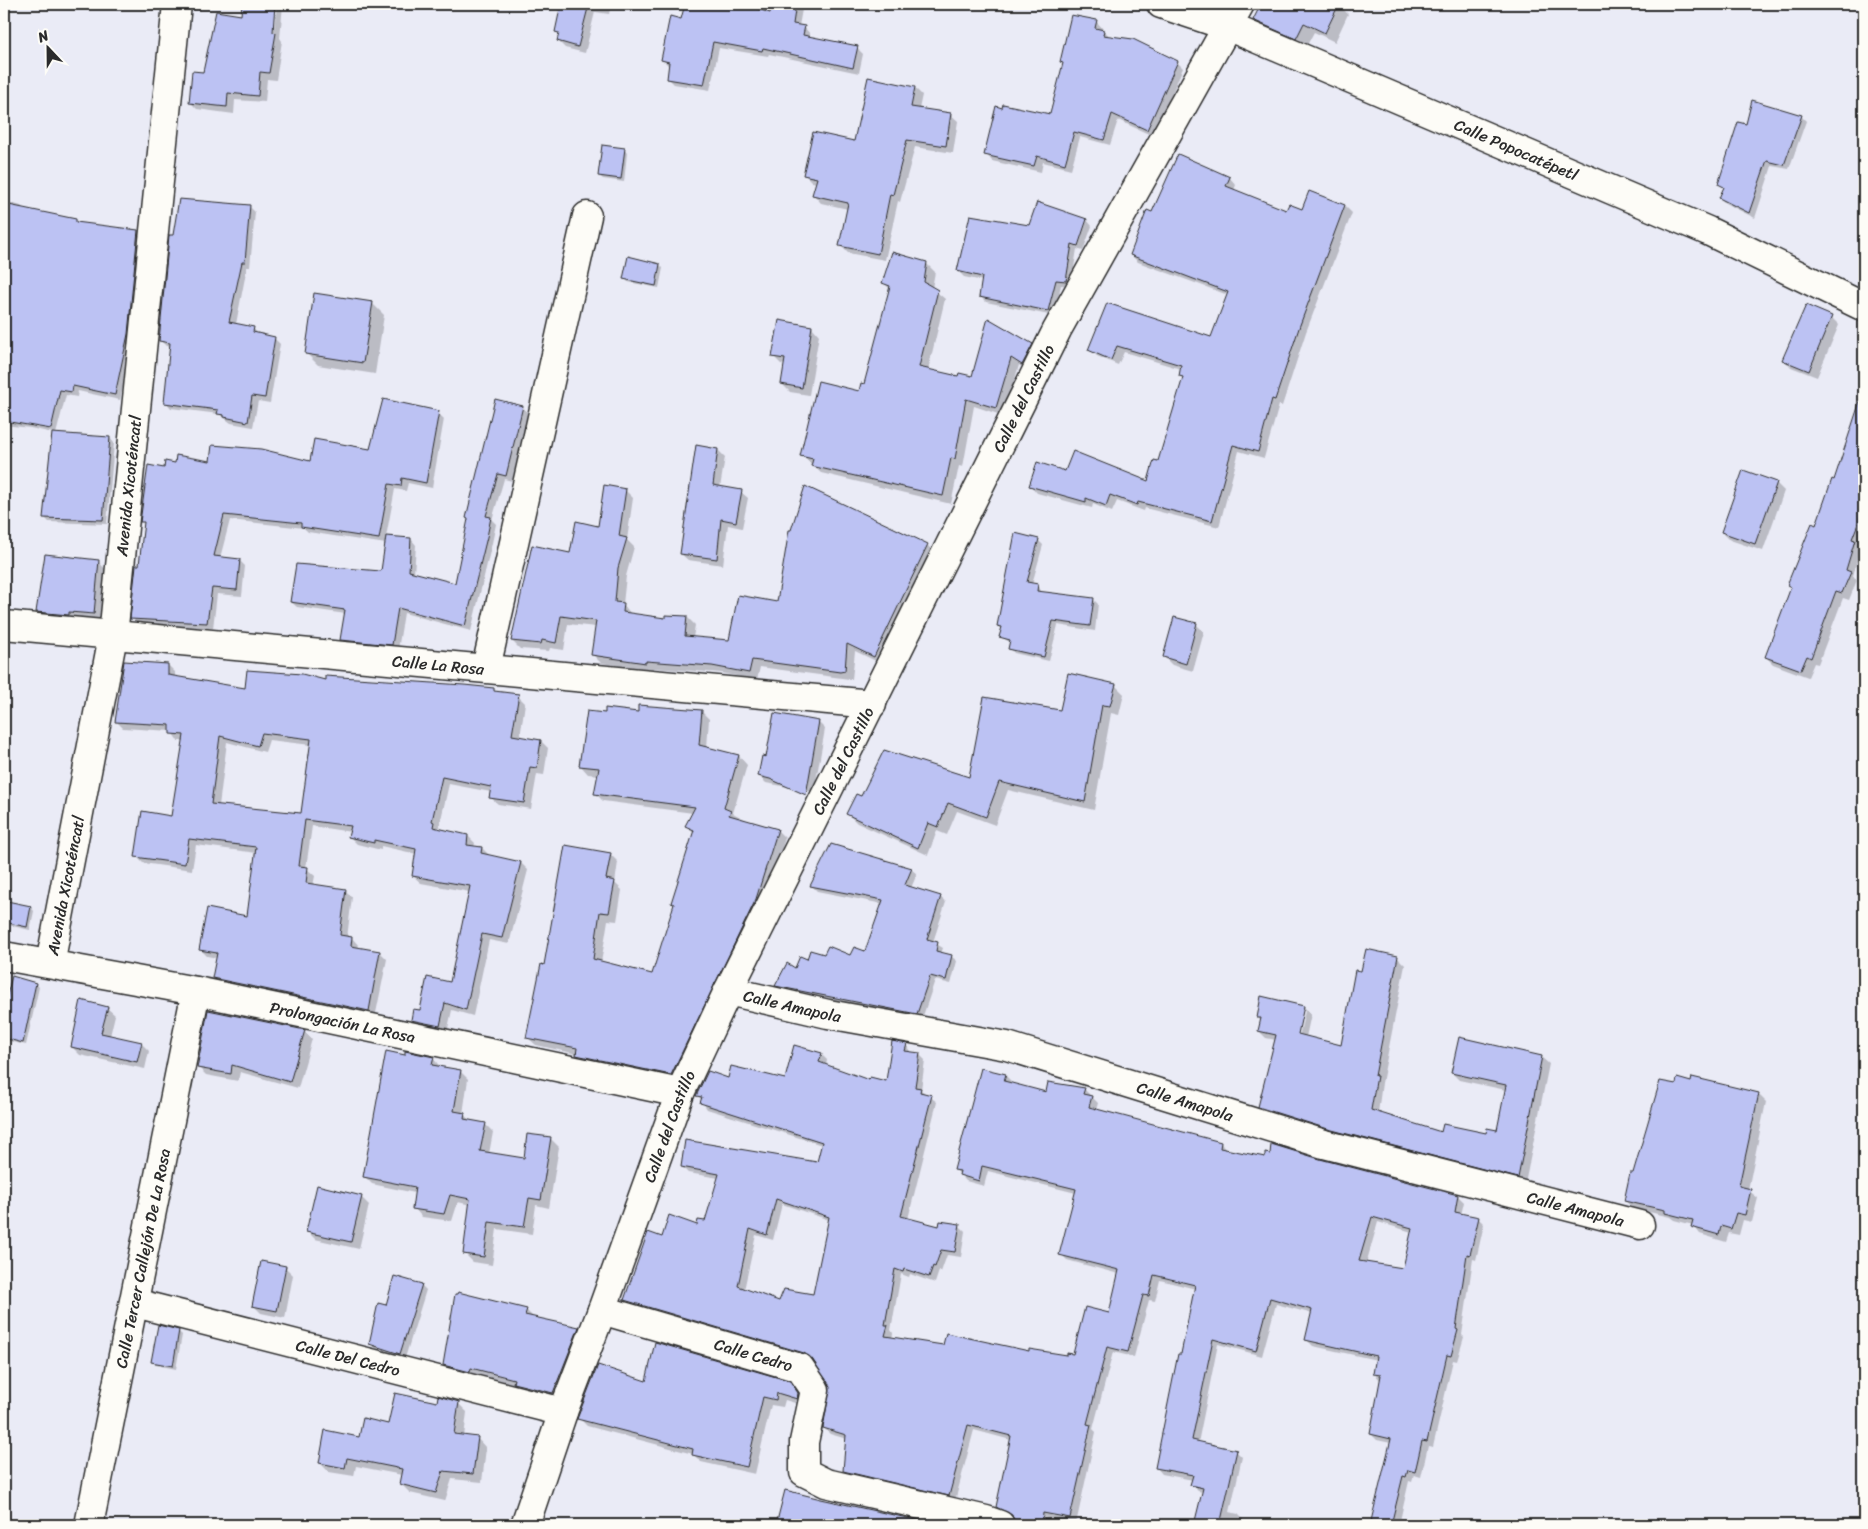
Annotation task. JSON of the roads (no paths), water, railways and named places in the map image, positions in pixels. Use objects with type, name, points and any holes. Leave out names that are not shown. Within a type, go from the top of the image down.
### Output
[{"type":"street","name":"Avenida Xicoténcatl","points":[[50,964],[113,636],[176,4]]},
{"type":"street","name":"Calle Popocatépetl","points":[[1161,4],[1233,15],[1708,231],[1864,307]]},
{"type":"street","name":"Calle del Castillo","points":[[525,1525],[562,1412],[602,1310],[680,1093],[728,992],[1057,330],[1233,15]]},
{"type":"street","points":[[486,668],[587,216]]},
{"type":"street","name":"Calle La Rosa","points":[[4,626],[872,704]]},
{"type":"street","name":"Prolongación La Rosa","points":[[4,956],[196,991],[680,1093]]},
{"type":"street","name":"Calle Tercer Callejón De La Rosa","points":[[89,1525],[196,991]]},
{"type":"street","name":"Calle Amapola","points":[[728,992],[828,1014],[1007,1046],[1324,1144],[1640,1225]]},
{"type":"street","name":"Calle Del Cedro","points":[[135,1303],[562,1412]]},
{"type":"street","name":"Calle Cedro","points":[[602,1310],[800,1368],[815,1390],[804,1442],[804,1472],[826,1483],[986,1520],[1000,1525]]}]
